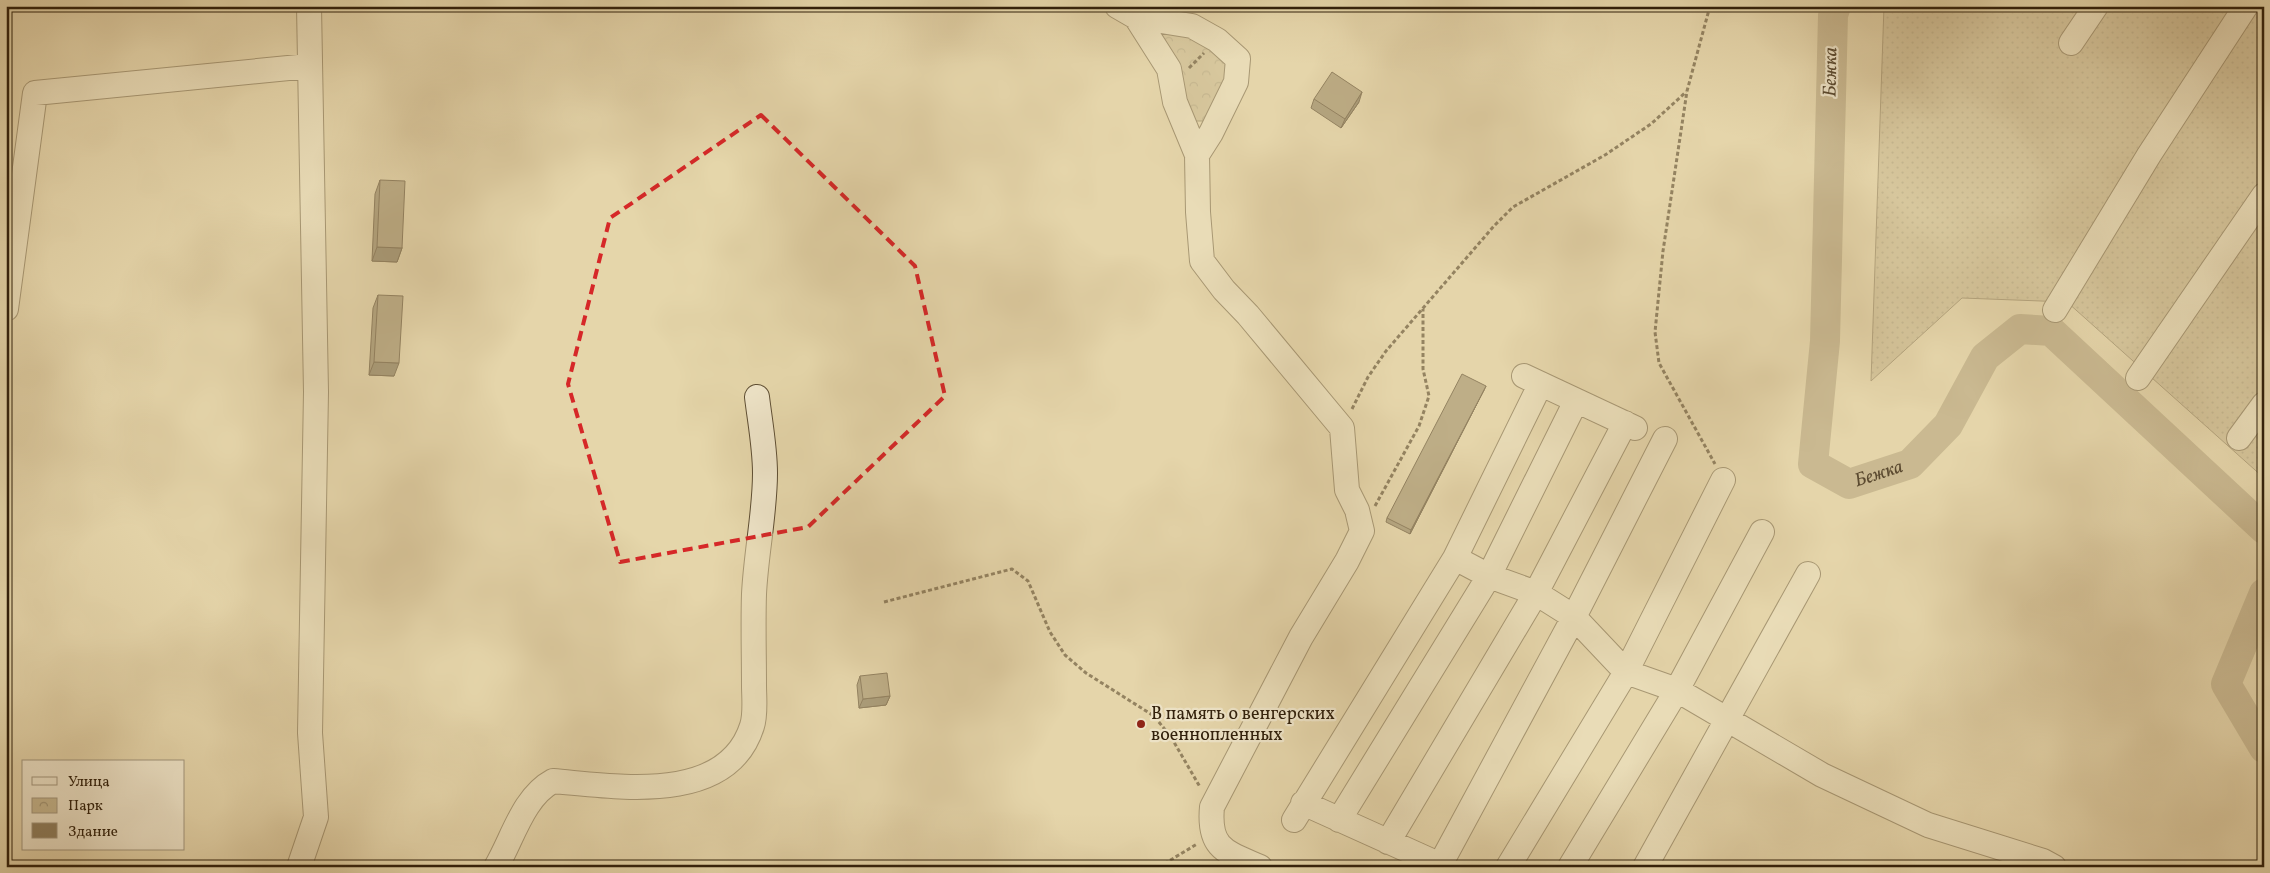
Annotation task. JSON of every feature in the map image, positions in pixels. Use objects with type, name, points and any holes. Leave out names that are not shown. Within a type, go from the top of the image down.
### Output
[{"type":"street","points":[[300,867],[316,817],[310,733],[316,392],[309,6]]},
{"type":"street","points":[[2071,43],[2096,6]]},
{"type":"street","points":[[2055,310],[2149,156],[2246,6]]},
{"type":"street","points":[[1126,12],[1192,26],[1217,40],[1238,60],[1236,82],[1215,125],[1197,155]]},
{"type":"street","points":[[1126,12],[1170,69],[1176,102],[1197,155],[1198,212],[1202,261],[1224,290],[1248,315],[1342,428],[1347,490],[1357,510],[1362,531],[1347,561],[1301,637],[1212,807],[1212,834],[1222,848],[1260,867]]},
{"type":"street","points":[[6,309],[35,93],[309,66]]},
{"type":"street","points":[[2138,378],[2264,195]]},
{"type":"street","points":[[1388,842],[1536,593],[1630,426],[1532,381],[1454,558],[1298,812],[1339,820],[1388,842],[1443,866],[1665,440]]},
{"type":"street","points":[[496,867],[532,798],[541,788],[553,781],[639,788],[667,786],[694,780],[714,771],[730,761],[743,747],[752,726],[754,706],[754,593],[765,472],[758,397]]},
{"type":"street","points":[[1339,820],[1489,576],[1576,401]]},
{"type":"street","points":[[2239,438],[2264,404]]},
{"type":"street","points":[[1508,867],[1626,672],[1724,480]]},
{"type":"street","points":[[1570,867],[1678,690],[1762,532]]},
{"type":"street","points":[[1454,558],[1489,576],[1536,593],[1574,617],[1626,672],[1678,690],[1822,775],[1928,825],[2043,861],[2054,867]]},
{"type":"street","points":[[1645,867],[1808,574]]},
{"type":"path","points":[[1710,6],[1687,91],[1663,251],[1655,332],[1659,363],[1724,480]]},
{"type":"path","points":[[1173,84],[1217,40]]},
{"type":"path","points":[[1342,428],[1368,376],[1386,351],[1494,226],[1513,207],[1588,165],[1651,124],[1687,91]]},
{"type":"path","points":[[1362,531],[1425,412],[1429,396],[1423,369],[1424,309]]},
{"type":"path","points":[[884,602],[1012,569],[1020,574],[1028,581],[1050,632],[1065,655],[1086,673],[1154,716],[1163,725],[1212,807]]},
{"type":"path","points":[[1158,867],[1212,834]]},
{"type":"highlighted area","points":[[761,115],[915,266],[945,396],[808,527],[620,562],[568,384],[610,218]]},
{"type":"green space","points":[[1884,6],[2264,6],[2264,478],[2067,302],[1962,298],[1871,381]]},
{"type":"green space","points":[[1165,25],[1207,45],[1223,60],[1226,70],[1226,81],[1212,121],[1196,121],[1186,112],[1153,37]]},
{"type":"building","points":[[1332,72],[1362,92],[1345,119],[1314,99]]},
{"type":"building","points":[[380,180],[405,181],[402,248],[377,247]]},
{"type":"building","points":[[378,295],[403,296],[399,363],[374,362]]},
{"type":"building","points":[[1462,374],[1486,386],[1411,530],[1387,518]]},
{"type":"building","points":[[887,673],[890,696],[863,699],[860,676]]},
{"type":"waterway","name":"Бежка","points":[[1836,6],[1833,15],[1825,341],[1813,464],[1849,484],[1910,464],[1948,425],[1985,357],[2020,329],[2051,331],[2264,529]]},
{"type":"waterway","name":"Бежка","points":[[2264,593],[2226,684],[2264,748]]},
{"type":"place","name":"В память о венгерских военнопленных","points":[[1141,724]]}]
